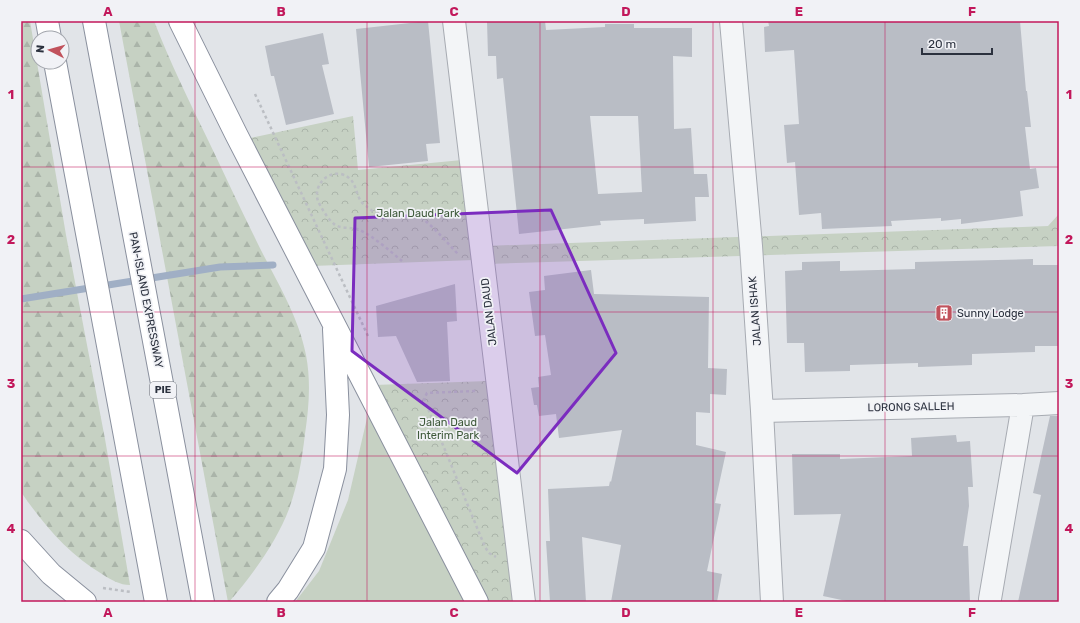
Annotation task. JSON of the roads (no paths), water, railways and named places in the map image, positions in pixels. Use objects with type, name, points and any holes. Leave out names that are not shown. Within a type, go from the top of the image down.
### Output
[{"type":"highway","name":"PAN-ISLAND EXPRESSWAY","points":[[94,21],[203,602]]},
{"type":"highway","points":[[180,21],[236,134],[477,602]]},
{"type":"highway","points":[[56,70],[156,602]]},
{"type":"highway","points":[[278,602],[288,590],[314,548],[335,469],[338,415],[334,322]]},
{"type":"highway","points":[[21,541],[51,574],[85,602]]},
{"type":"street","name":"JALAN DAUD","points":[[454,21],[524,602]]},
{"type":"street","name":"JALAN ISHAK","points":[[731,21],[751,246],[762,411],[772,602]]},
{"type":"street","name":"LORONG SALLEH","points":[[762,411],[1059,403]]},
{"type":"street","points":[[990,598],[1023,405]]},
{"type":"waterway","points":[[21,299],[220,267],[273,265]]},
{"type":"place","name":"Sunny Lodge","points":[[944,313]]},
{"type":"park label","name":"Jalan Daud Park","points":[[418,213]]},
{"type":"park label","name":"Jalan Daud Interim Park","points":[[448,428]]}]
